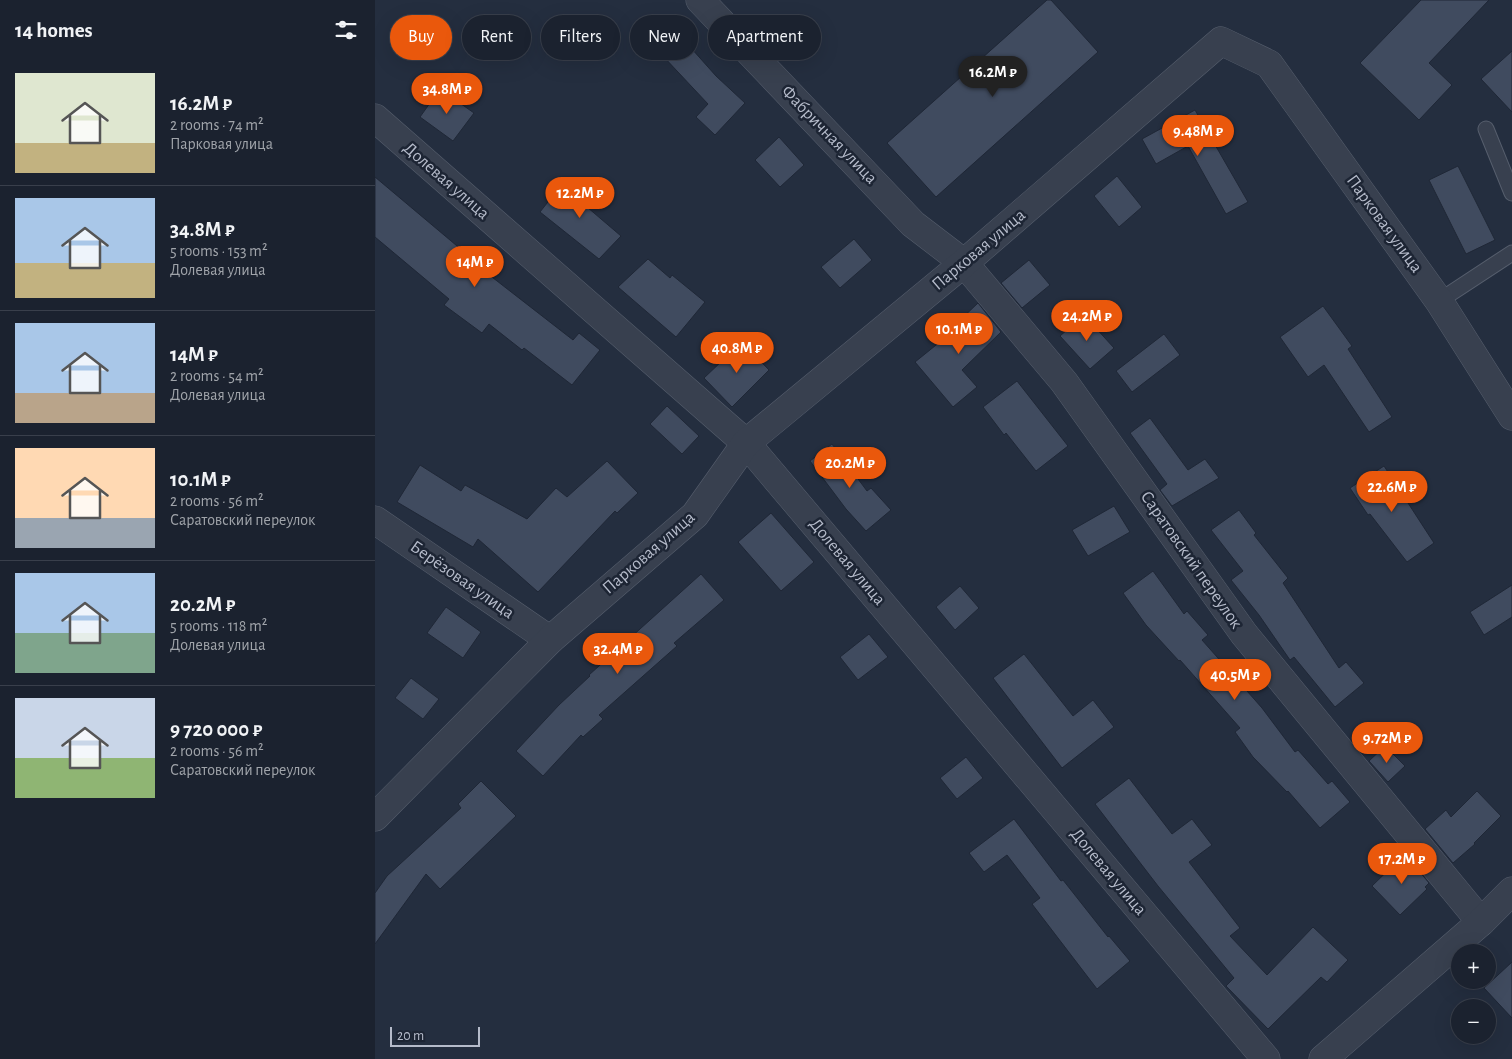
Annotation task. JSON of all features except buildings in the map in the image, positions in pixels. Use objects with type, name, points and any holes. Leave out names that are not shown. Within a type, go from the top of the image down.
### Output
[{"type":"street","name":"Фабричная улица","points":[[701,0],[913,224],[964,263]]},
{"type":"street","name":"Парковая улица","points":[[375,817],[549,640],[695,514],[747,443],[964,263],[1221,41],[1269,64],[1439,301],[1512,416]]},
{"type":"street","name":"Долевая улица","points":[[375,118],[747,443],[1266,1059]]},
{"type":"street","name":"Саратовский переулок","points":[[964,263],[1064,382],[1244,634],[1481,922]]},
{"type":"street","name":"Берёзовая улица","points":[[375,520],[549,640]]},
{"type":"street","points":[[1323,1059],[1481,922],[1512,891]]},
{"type":"lane","points":[[1486,129],[1512,193]]},
{"type":"lane","points":[[1439,301],[1512,253]]}]
